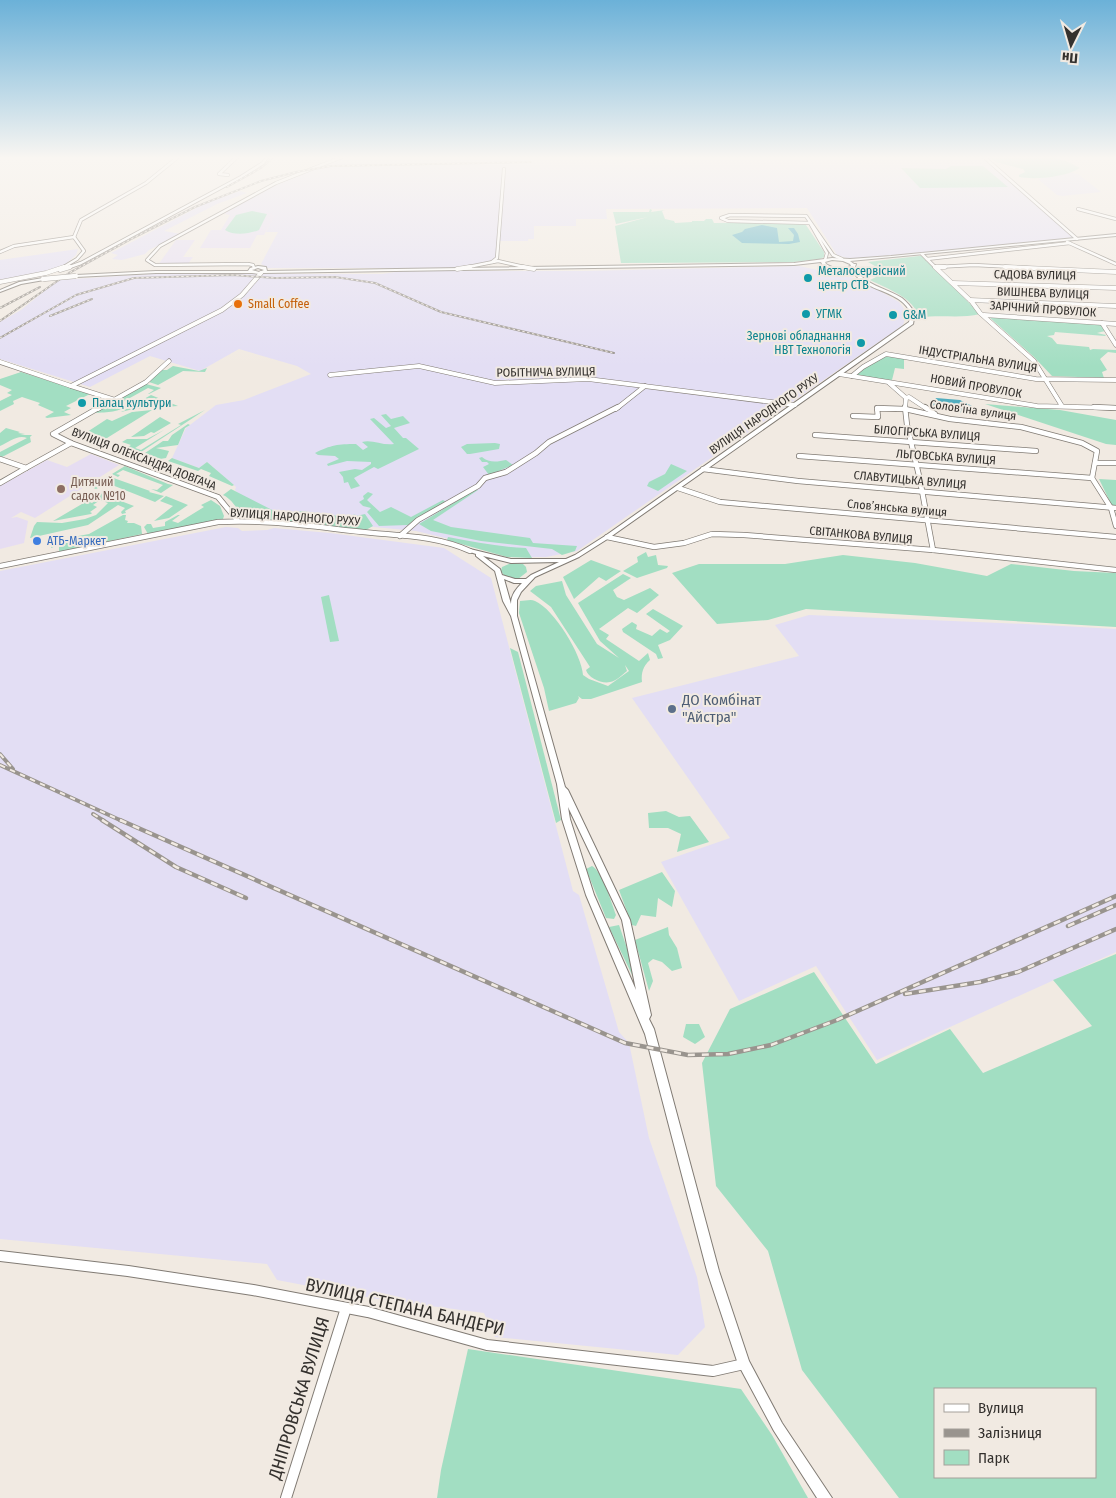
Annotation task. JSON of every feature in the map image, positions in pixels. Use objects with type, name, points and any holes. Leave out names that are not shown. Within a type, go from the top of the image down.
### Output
[{"type":"main road","points":[[0,291],[20,283],[43,278],[156,272],[457,269],[512,266],[534,269],[800,263],[891,257],[1116,235]]},
{"type":"main road","points":[[800,263],[845,270],[862,262],[891,257]]},
{"type":"main road","points":[[842,259],[850,262],[853,266]]},
{"type":"main road","points":[[825,260],[824,265],[832,269]]},
{"type":"main road","name":"ВУЛИЦЯ НАРОДНОГО РУХУ","points":[[530,579],[584,552],[908,326],[913,319],[910,308],[904,301],[862,278],[856,273],[853,266]]},
{"type":"main road","name":"ВУЛИЦЯ НАРОДНОГО РУХУ","points":[[832,269],[862,278]]},
{"type":"main road","points":[[470,551],[512,561]]},
{"type":"main road","points":[[470,551],[499,573],[514,581],[530,579]]},
{"type":"main road","points":[[566,560],[512,561],[504,562],[498,567],[506,601],[514,616],[561,784],[566,819],[590,895],[650,1033]]},
{"type":"main road","points":[[521,561],[526,564],[530,579]]},
{"type":"main road","points":[[514,616],[514,600],[518,591],[530,579]]},
{"type":"main road","points":[[561,784],[626,920],[650,1033],[713,1271],[744,1364],[778,1427],[825,1498]]},
{"type":"street","points":[[74,237],[77,227]]},
{"type":"street","points":[[0,282],[60,270],[81,263],[148,227]]},
{"type":"street","points":[[195,227],[160,246],[147,260],[149,263],[158,265],[248,264],[253,265],[254,279]]},
{"type":"street","points":[[480,267],[497,258],[499,227]]},
{"type":"street","points":[[812,227],[827,253],[825,260]]},
{"type":"street","points":[[815,227],[833,255],[842,259]]},
{"type":"street","points":[[1063,227],[1077,239]]},
{"type":"street","points":[[0,252],[14,246],[74,237]]},
{"type":"street","points":[[60,270],[84,251],[74,237]]},
{"type":"street","points":[[1064,240],[1116,264]]},
{"type":"street","points":[[928,259],[1070,243]]},
{"type":"street","points":[[922,254],[984,316],[1034,361],[1062,406]]},
{"type":"street","points":[[497,258],[512,266]]},
{"type":"street","points":[[492,262],[503,262]]},
{"type":"street","points":[[936,267],[981,266],[1116,272]]},
{"type":"street","points":[[71,386],[222,310],[242,295],[254,279],[264,271]]},
{"type":"street","name":"САДОВА ВУЛИЦЯ","points":[[953,284],[1116,288]]},
{"type":"street","name":"ВИШНЕВА ВУЛИЦЯ","points":[[970,300],[1116,306]]},
{"type":"street","name":"ЗАРІЧНИЙ ПРОВУЛОК","points":[[984,316],[1116,324]]},
{"type":"street","name":"ЗАРІЧНИЙ ПРОВУЛОК","points":[[1102,323],[1116,345]]},
{"type":"street","name":"ІНДУСТРІАЛЬНА ВУЛИЦЯ","points":[[852,376],[882,354],[1045,379],[1116,380]]},
{"type":"street","name":"ВУЛИЦЯ ОЛЕКСАНДРА ДОВГАЧА","points":[[169,361],[146,382],[53,434],[71,443],[218,498],[238,520]]},
{"type":"street","points":[[0,362],[115,400]]},
{"type":"street","name":"РОБІТНИЧА ВУЛИЦЯ","points":[[330,375],[419,366],[495,383],[588,379],[795,405]]},
{"type":"street","name":"НОВИЙ ПРОВУЛОК","points":[[839,374],[1037,406],[1116,408]]},
{"type":"street","points":[[886,381],[906,398],[909,397],[938,416]]},
{"type":"street","points":[[400,536],[418,520],[478,486],[485,478],[506,472],[536,453],[549,442],[613,411],[645,386]]},
{"type":"street","points":[[906,398],[905,410],[909,441],[922,491],[933,550]]},
{"type":"street","name":"Соловʼїна вулиця","points":[[852,416],[878,417],[877,408],[905,410],[1021,427],[1082,443],[1097,451],[1095,463]]},
{"type":"street","name":"БІЛОГІРСЬКА ВУЛИЦЯ","points":[[815,435],[1036,451]]},
{"type":"street","points":[[0,483],[71,443]]},
{"type":"street","name":"ЛЬГОВСЬКА ВУЛИЦЯ","points":[[799,456],[1092,478]]},
{"type":"street","points":[[0,459],[26,468]]},
{"type":"street","points":[[1116,463],[1095,463],[1092,478],[1113,508],[1116,526]]},
{"type":"street","name":"СЛАВУТИЦЬКА ВУЛИЦЯ","points":[[703,469],[798,480],[1113,508]]},
{"type":"street","name":"Словʼянська вулиця","points":[[678,488],[720,502],[1116,537]]},
{"type":"street","name":"ВУЛИЦЯ НАРОДНОГО РУХУ","points":[[0,566],[238,520],[441,540],[470,551]]},
{"type":"street","name":"СВІТАНКОВА ВУЛИЦЯ","points":[[606,537],[654,547],[684,543],[712,534],[744,535],[933,550],[1116,570]]},
{"type":"street","name":"ВУЛИЦЯ СТЕПАНА БАНДЕРИ","points":[[0,1256],[128,1271],[253,1290],[368,1312],[487,1345],[714,1371],[744,1364]]},
{"type":"street","name":"ДНІПРОВСЬКА ВУЛИЦЯ","points":[[286,1498],[346,1308]]},
{"type":"shaded area","points":[[161,227],[172,227],[164,231],[181,234],[149,250],[145,254],[122,260],[112,259],[118,255],[111,253]]},
{"type":"shaded area","points":[[223,227],[268,227],[264,235],[257,235],[250,248],[200,248],[211,230],[221,230]]},
{"type":"shaded area","points":[[269,227],[534,227],[534,239],[528,239],[528,241],[499,241],[497,258],[459,268],[268,268],[261,264],[278,232],[266,232]]},
{"type":"shaded area","points":[[819,227],[1062,227],[1074,238],[850,259],[837,255]]},
{"type":"shaded area","points":[[176,240],[195,240],[183,257],[193,257],[188,264],[158,265]]},
{"type":"shaded area","points":[[78,249],[76,255],[60,269],[0,281],[0,260]]},
{"type":"shaded area","points":[[799,266],[859,279],[899,302],[907,313],[903,325],[577,551],[546,557],[516,557],[416,531],[258,516],[235,490],[236,487],[207,462],[199,468],[172,458],[186,428],[216,405],[244,400],[311,374],[297,366],[239,349],[200,371],[150,356],[90,387],[0,359],[0,322],[21,310],[58,280],[151,274],[382,274],[402,271],[584,271]]},
{"type":"shaded area","points":[[91,454],[119,465],[35,518],[21,512],[11,518],[17,517],[28,521],[24,543],[0,549],[0,486],[47,460],[67,467]]},
{"type":"shaded area","points":[[226,527],[238,528],[242,531],[274,528],[330,533],[444,548],[491,578],[573,891],[579,895],[619,1032],[629,1043],[649,1138],[697,1277],[705,1327],[678,1355],[495,1337],[484,1313],[377,1299],[277,1280],[267,1264],[0,1239],[0,571]]},
{"type":"shaded area","points":[[809,615],[1116,629],[1116,952],[877,1060],[816,966],[739,1001],[661,862],[730,838],[632,698],[799,656],[775,625]]},
{"type":"green space","points":[[227,227],[261,227],[259,230],[242,234],[225,230]]},
{"type":"green space","points":[[615,227],[807,227],[824,252],[824,257],[820,259],[793,262],[621,263]]},
{"type":"green space","points":[[923,256],[980,314],[919,318],[912,304],[906,299],[870,280],[876,277],[875,266],[868,262]]},
{"type":"green space","points":[[989,317],[1100,323],[1105,331],[1097,333],[1105,336],[1055,332],[1054,335],[1047,336],[1052,338],[1057,344],[1089,347],[1090,350],[1116,350],[1116,353],[1108,352],[1100,359],[1107,370],[1102,372],[1104,378],[1052,376],[1034,357]]},
{"type":"green space","points":[[883,355],[904,358],[904,369],[895,368],[892,380],[854,376]]},
{"type":"green space","points":[[173,366],[199,371],[207,368],[205,372],[183,371],[158,385],[149,382],[161,370],[167,370]]},
{"type":"green space","points":[[21,372],[90,394],[66,406],[71,408],[64,412],[71,415],[47,418],[45,417],[54,412],[38,405],[40,403],[22,397],[13,401],[14,404],[0,411],[0,401],[12,395],[7,393],[12,390],[0,385],[0,379]]},
{"type":"green space","points":[[146,384],[161,388],[148,394],[154,390],[148,388],[119,404],[124,407],[132,404],[122,409],[113,412],[93,413]]},
{"type":"green space","points":[[151,395],[178,406],[133,409],[121,412]]},
{"type":"green space","points":[[985,404],[1060,410],[1116,420],[1116,445],[1106,444]]},
{"type":"green space","points":[[152,410],[105,438],[108,444],[98,448],[106,443],[84,434],[107,419],[112,421],[132,412]]},
{"type":"green space","points":[[205,410],[141,452],[128,447],[131,445],[122,442],[127,439],[147,439],[164,430],[135,448],[141,450],[181,425],[178,424]]},
{"type":"green space","points":[[386,414],[391,419],[403,416],[410,423],[394,428],[403,438],[406,438],[419,449],[378,469],[374,467],[354,478],[360,486],[351,489],[348,482],[344,483],[343,477],[339,472],[355,469],[362,470],[371,462],[347,461],[328,466],[327,464],[339,459],[335,456],[318,455],[315,453],[344,444],[356,444],[363,450],[368,447],[362,442],[366,441],[394,444],[370,419],[374,418],[386,428],[391,426],[381,415]]},
{"type":"green space","points":[[160,417],[171,423],[154,433],[131,437]]},
{"type":"green space","points":[[188,424],[190,425],[185,428],[178,445],[156,448],[169,451],[166,458],[160,459],[145,453],[163,441],[168,441],[172,435]]},
{"type":"green space","points":[[6,428],[25,434],[20,435],[32,435],[30,437],[31,442],[2,457],[0,452],[27,438],[17,438],[0,446],[0,433]]},
{"type":"green space","points":[[467,444],[500,444],[499,449],[470,454],[467,454],[461,447]]},
{"type":"green space","points":[[482,457],[493,462],[506,460],[513,465],[489,475],[483,467],[489,464],[482,462],[479,458]]},
{"type":"green space","points":[[172,458],[199,468],[207,462],[234,485],[232,486],[209,476],[211,473],[201,469],[198,471],[168,461]]},
{"type":"green space","points":[[671,464],[687,471],[658,491],[647,486],[649,482],[665,474]]},
{"type":"green space","points":[[125,466],[173,485],[161,493],[151,489],[157,490],[163,485],[123,470],[116,474],[120,475],[118,477],[112,474]]},
{"type":"green space","points":[[108,476],[164,496],[155,502],[102,481],[94,486],[98,488],[91,487]]},
{"type":"green space","points":[[1099,479],[1116,480],[1116,507],[1112,506]]},
{"type":"green space","points":[[231,489],[284,516],[288,517],[301,511],[346,517],[356,514],[348,518],[365,514],[373,526],[366,530],[247,518],[223,495]]},
{"type":"green space","points":[[478,490],[433,520],[451,527],[530,538],[533,543],[577,546],[575,551],[562,555],[552,549],[481,541],[431,531],[419,524]]},
{"type":"green space","points":[[368,492],[373,494],[367,500],[380,512],[391,507],[411,517],[443,500],[446,502],[408,525],[379,526],[367,512],[371,508],[363,506],[359,502],[364,499],[363,496]]},
{"type":"green space","points":[[100,493],[134,506],[122,514],[121,512],[125,508],[118,505],[88,525],[30,538],[37,522],[62,523],[96,515],[108,503],[100,500],[93,505],[97,507],[90,512],[91,514],[53,521],[87,501],[92,503],[96,500],[92,498]]},
{"type":"green space","points":[[166,496],[188,505],[169,518],[154,521],[173,506],[160,501]]},
{"type":"green space","points":[[211,500],[220,506],[224,516],[223,519],[148,534],[144,527],[147,524],[151,524],[153,528],[165,526],[165,522],[180,515],[172,521],[178,523],[204,507],[201,505]]},
{"type":"green space","points":[[126,515],[125,520],[128,521],[127,523],[141,526],[142,534],[59,552],[59,545],[51,548],[52,544],[62,542],[62,539],[89,534]]},
{"type":"green space","points":[[448,537],[526,548],[532,558],[507,557],[447,540]]},
{"type":"green space","points":[[646,552],[648,557],[656,555],[658,565],[668,566],[667,568],[637,578],[623,571],[638,562],[637,557]]},
{"type":"green space","points":[[843,555],[915,563],[987,576],[1011,564],[1074,571],[1116,573],[1116,627],[806,609],[768,620],[717,624],[672,573],[699,564],[785,564]]},
{"type":"green space","points":[[591,560],[621,571],[606,581],[599,577],[574,599],[563,577]]},
{"type":"green space","points":[[511,563],[523,564],[527,572],[518,579],[506,578],[501,571],[502,567]]},
{"type":"green space","points":[[623,574],[631,578],[613,590],[617,597],[624,600],[650,588],[659,595],[637,613],[628,608],[599,629],[609,635],[606,639],[639,661],[648,653],[650,660],[643,670],[642,682],[591,699],[582,699],[578,696],[579,698],[576,703],[549,711],[544,688],[519,613],[520,601],[535,601],[550,613],[566,634],[578,656],[583,675],[608,686],[629,671],[625,665],[627,671],[612,681],[603,682],[592,678],[586,670],[590,667],[551,607],[530,591],[536,586],[562,581],[566,595],[597,644],[619,658],[600,641],[578,603]]},
{"type":"green space","points":[[329,595],[339,641],[330,642],[321,597]]},
{"type":"green space","points":[[653,609],[683,626],[670,640],[658,645],[663,658],[658,659],[656,654],[623,632],[622,629],[632,622],[637,625],[636,629],[652,636],[660,629],[667,633],[670,631],[646,614]]},
{"type":"green space","points":[[510,648],[518,652],[561,820],[556,823]]},
{"type":"green space","points":[[666,811],[679,817],[690,816],[709,842],[677,852],[681,834],[668,828],[649,828],[648,813]]},
{"type":"green space","points":[[592,866],[596,869],[606,888],[616,915],[614,919],[606,918],[586,869]]},
{"type":"green space","points":[[662,872],[675,891],[672,907],[658,898],[656,917],[641,915],[636,926],[632,925],[619,890]]},
{"type":"green space","points":[[619,925],[628,951],[635,981],[609,927]]},
{"type":"green space","points":[[668,927],[669,935],[677,948],[682,968],[672,971],[662,962],[653,959],[648,963],[653,981],[649,991],[635,940]]},
{"type":"green space","points":[[1116,954],[1116,1498],[899,1498],[802,1370],[768,1251],[716,1186],[702,1063],[730,1009],[814,972],[876,1064],[950,1029],[983,1073],[1092,1026],[1053,980]]},
{"type":"green space","points":[[686,1024],[699,1024],[705,1037],[695,1044],[683,1037]]},
{"type":"green space","points":[[468,1349],[741,1389],[772,1435],[808,1498],[437,1498],[441,1470]]},
{"type":"water","points":[[754,227],[777,228],[779,242],[793,241],[794,235],[788,228],[794,228],[800,242],[789,244],[742,243],[732,235]]},
{"type":"water","points":[[936,398],[960,400],[974,407],[968,413],[940,410],[931,404]]},
{"type":"railway","points":[[0,321],[69,273],[155,227]]},
{"type":"railway","points":[[0,338],[76,295],[134,278],[233,275],[275,278],[335,277],[375,283],[441,312],[614,353]]},
{"type":"railway","points":[[0,308],[40,287]]},
{"type":"railway","points":[[50,316],[92,299]]},
{"type":"railway","points":[[0,754],[13,769]]},
{"type":"railway","points":[[0,765],[122,821]]},
{"type":"railway","points":[[93,814],[104,821]]},
{"type":"railway","points":[[102,820],[176,867],[246,898]]},
{"type":"railway","points":[[120,820],[625,1043],[688,1055],[728,1054],[771,1045],[837,1020],[1116,896]]},
{"type":"railway","points":[[1068,926],[1116,905]]},
{"type":"railway","points":[[905,994],[980,982],[1018,972],[1116,929]]},
{"type":"place","name":"Металосервісний центр СТВ","points":[[808,278]]},
{"type":"place","name":"Small Coffee","points":[[238,304]]},
{"type":"place","name":"УГМК","points":[[806,314]]},
{"type":"place","name":"G&M","points":[[893,315]]},
{"type":"place","name":"Зернові обладнання НВТ Технологія","points":[[861,343]]},
{"type":"place","name":"Палац культури","points":[[82,403]]},
{"type":"place","name":"Дитячий садок №10","points":[[61,489]]},
{"type":"place","name":"АТБ-Маркет","points":[[37,541]]},
{"type":"place","name":"ДО Комбінат \"Айстра\"","points":[[672,709]]}]
